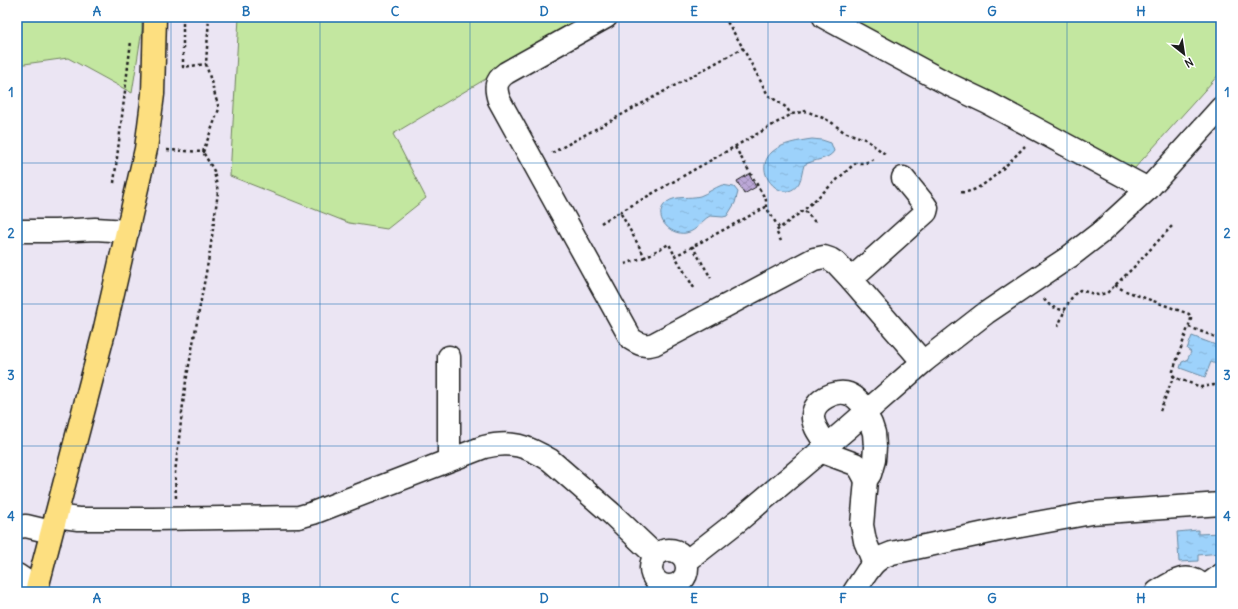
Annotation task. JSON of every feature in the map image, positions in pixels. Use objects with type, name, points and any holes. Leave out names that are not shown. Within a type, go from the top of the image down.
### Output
[{"type":"main road","points":[[36,589],[104,332],[146,149],[153,94],[155,17]]},
{"type":"street","points":[[606,17],[506,73],[498,80],[496,92],[499,100],[632,339],[645,346],[654,344],[819,257],[830,259],[851,279],[923,362]]},
{"type":"street","points":[[824,17],[1148,189]]},
{"type":"street","points":[[687,561],[738,521],[923,362],[986,313],[1084,246],[1148,189],[1221,108]]},
{"type":"street","points":[[851,279],[926,212],[927,208],[925,205],[902,178]]},
{"type":"street","points":[[17,231],[55,231],[95,228],[128,231]]},
{"type":"street","points":[[449,357],[449,460]]},
{"type":"street","points":[[866,480],[860,469],[855,464],[824,448],[814,423],[813,413],[817,405],[824,398],[842,392],[851,394],[866,411],[874,433],[876,447],[870,474],[866,480],[862,525],[865,541],[874,563]]},
{"type":"street","points":[[17,527],[53,524],[78,518],[145,519],[299,517],[498,443],[516,444],[539,453],[550,460],[625,526],[655,556]]},
{"type":"street","points":[[854,592],[874,563],[882,557],[892,553],[1004,529],[1091,513],[1221,504]]},
{"type":"street","points":[[673,549],[682,554],[687,561],[688,569],[682,582],[675,586],[657,588],[651,571],[651,563],[655,556],[663,550],[673,549]]},
{"type":"street","points":[[17,575],[36,589]]},
{"type":"street","points":[[1156,592],[1181,579],[1196,580],[1208,585]]},
{"type":"path","points":[[184,17],[183,67],[206,64]]},
{"type":"path","points":[[203,152],[219,109],[206,64],[209,17]]},
{"type":"path","points":[[724,17],[743,48],[768,95],[787,108],[791,115]]},
{"type":"path","points":[[113,191],[131,40]]},
{"type":"path","points":[[551,154],[743,48]]},
{"type":"path","points":[[601,223],[791,115],[806,111],[831,122],[844,132],[865,139],[885,154]]},
{"type":"path","points":[[961,192],[964,193],[970,191],[991,179],[1025,146]]},
{"type":"path","points":[[735,147],[766,200],[766,206],[779,228]]},
{"type":"path","points":[[146,149],[203,152]]},
{"type":"path","points":[[176,503],[175,473],[185,387],[210,251],[218,192],[214,170],[203,152]]},
{"type":"path","points":[[781,241],[776,231],[779,228],[804,210],[856,163],[865,163],[874,158]]},
{"type":"path","points":[[675,256],[766,206]]},
{"type":"path","points":[[804,210],[815,222]]},
{"type":"path","points":[[620,212],[645,257]]},
{"type":"path","points":[[1058,327],[1074,295],[1080,290],[1101,295],[1107,293],[1172,226]]},
{"type":"path","points":[[626,264],[645,257],[669,244],[694,288]]},
{"type":"path","points":[[692,246],[712,278]]},
{"type":"path","points":[[1116,285],[1123,290],[1189,314],[1191,319],[1173,371],[1174,375],[1160,411]]},
{"type":"path","points":[[1043,297],[1051,306],[1065,311]]},
{"type":"path","points":[[1189,326],[1221,339]]},
{"type":"path","points":[[1174,375],[1176,378],[1201,387],[1214,386],[1221,388]]},
{"type":"green space","points":[[17,17],[142,17],[142,30],[132,93],[68,58],[17,65]]},
{"type":"green space","points":[[239,17],[590,17],[393,134],[426,198],[387,229],[349,223],[230,176]]},
{"type":"green space","points":[[843,17],[1221,17],[1221,72],[1134,169]]},
{"type":"water","points":[[812,139],[831,143],[834,151],[825,158],[804,165],[799,183],[793,189],[785,191],[778,189],[767,177],[765,169],[766,160],[772,152],[781,146]]},
{"type":"water","points":[[722,185],[734,187],[738,192],[735,203],[727,216],[710,216],[694,230],[686,233],[674,231],[664,224],[661,218],[661,213],[667,202],[679,198],[700,196]]},
{"type":"water","points":[[1192,336],[1221,347],[1221,366],[1211,362],[1205,377],[1180,368],[1182,362],[1187,360],[1191,352],[1187,349]]},
{"type":"water","points":[[1198,530],[1198,534],[1221,533],[1221,553],[1198,555],[1198,561],[1179,562],[1177,532]]},
{"type":"building","points":[[749,174],[756,187],[744,194],[737,181]]}]
